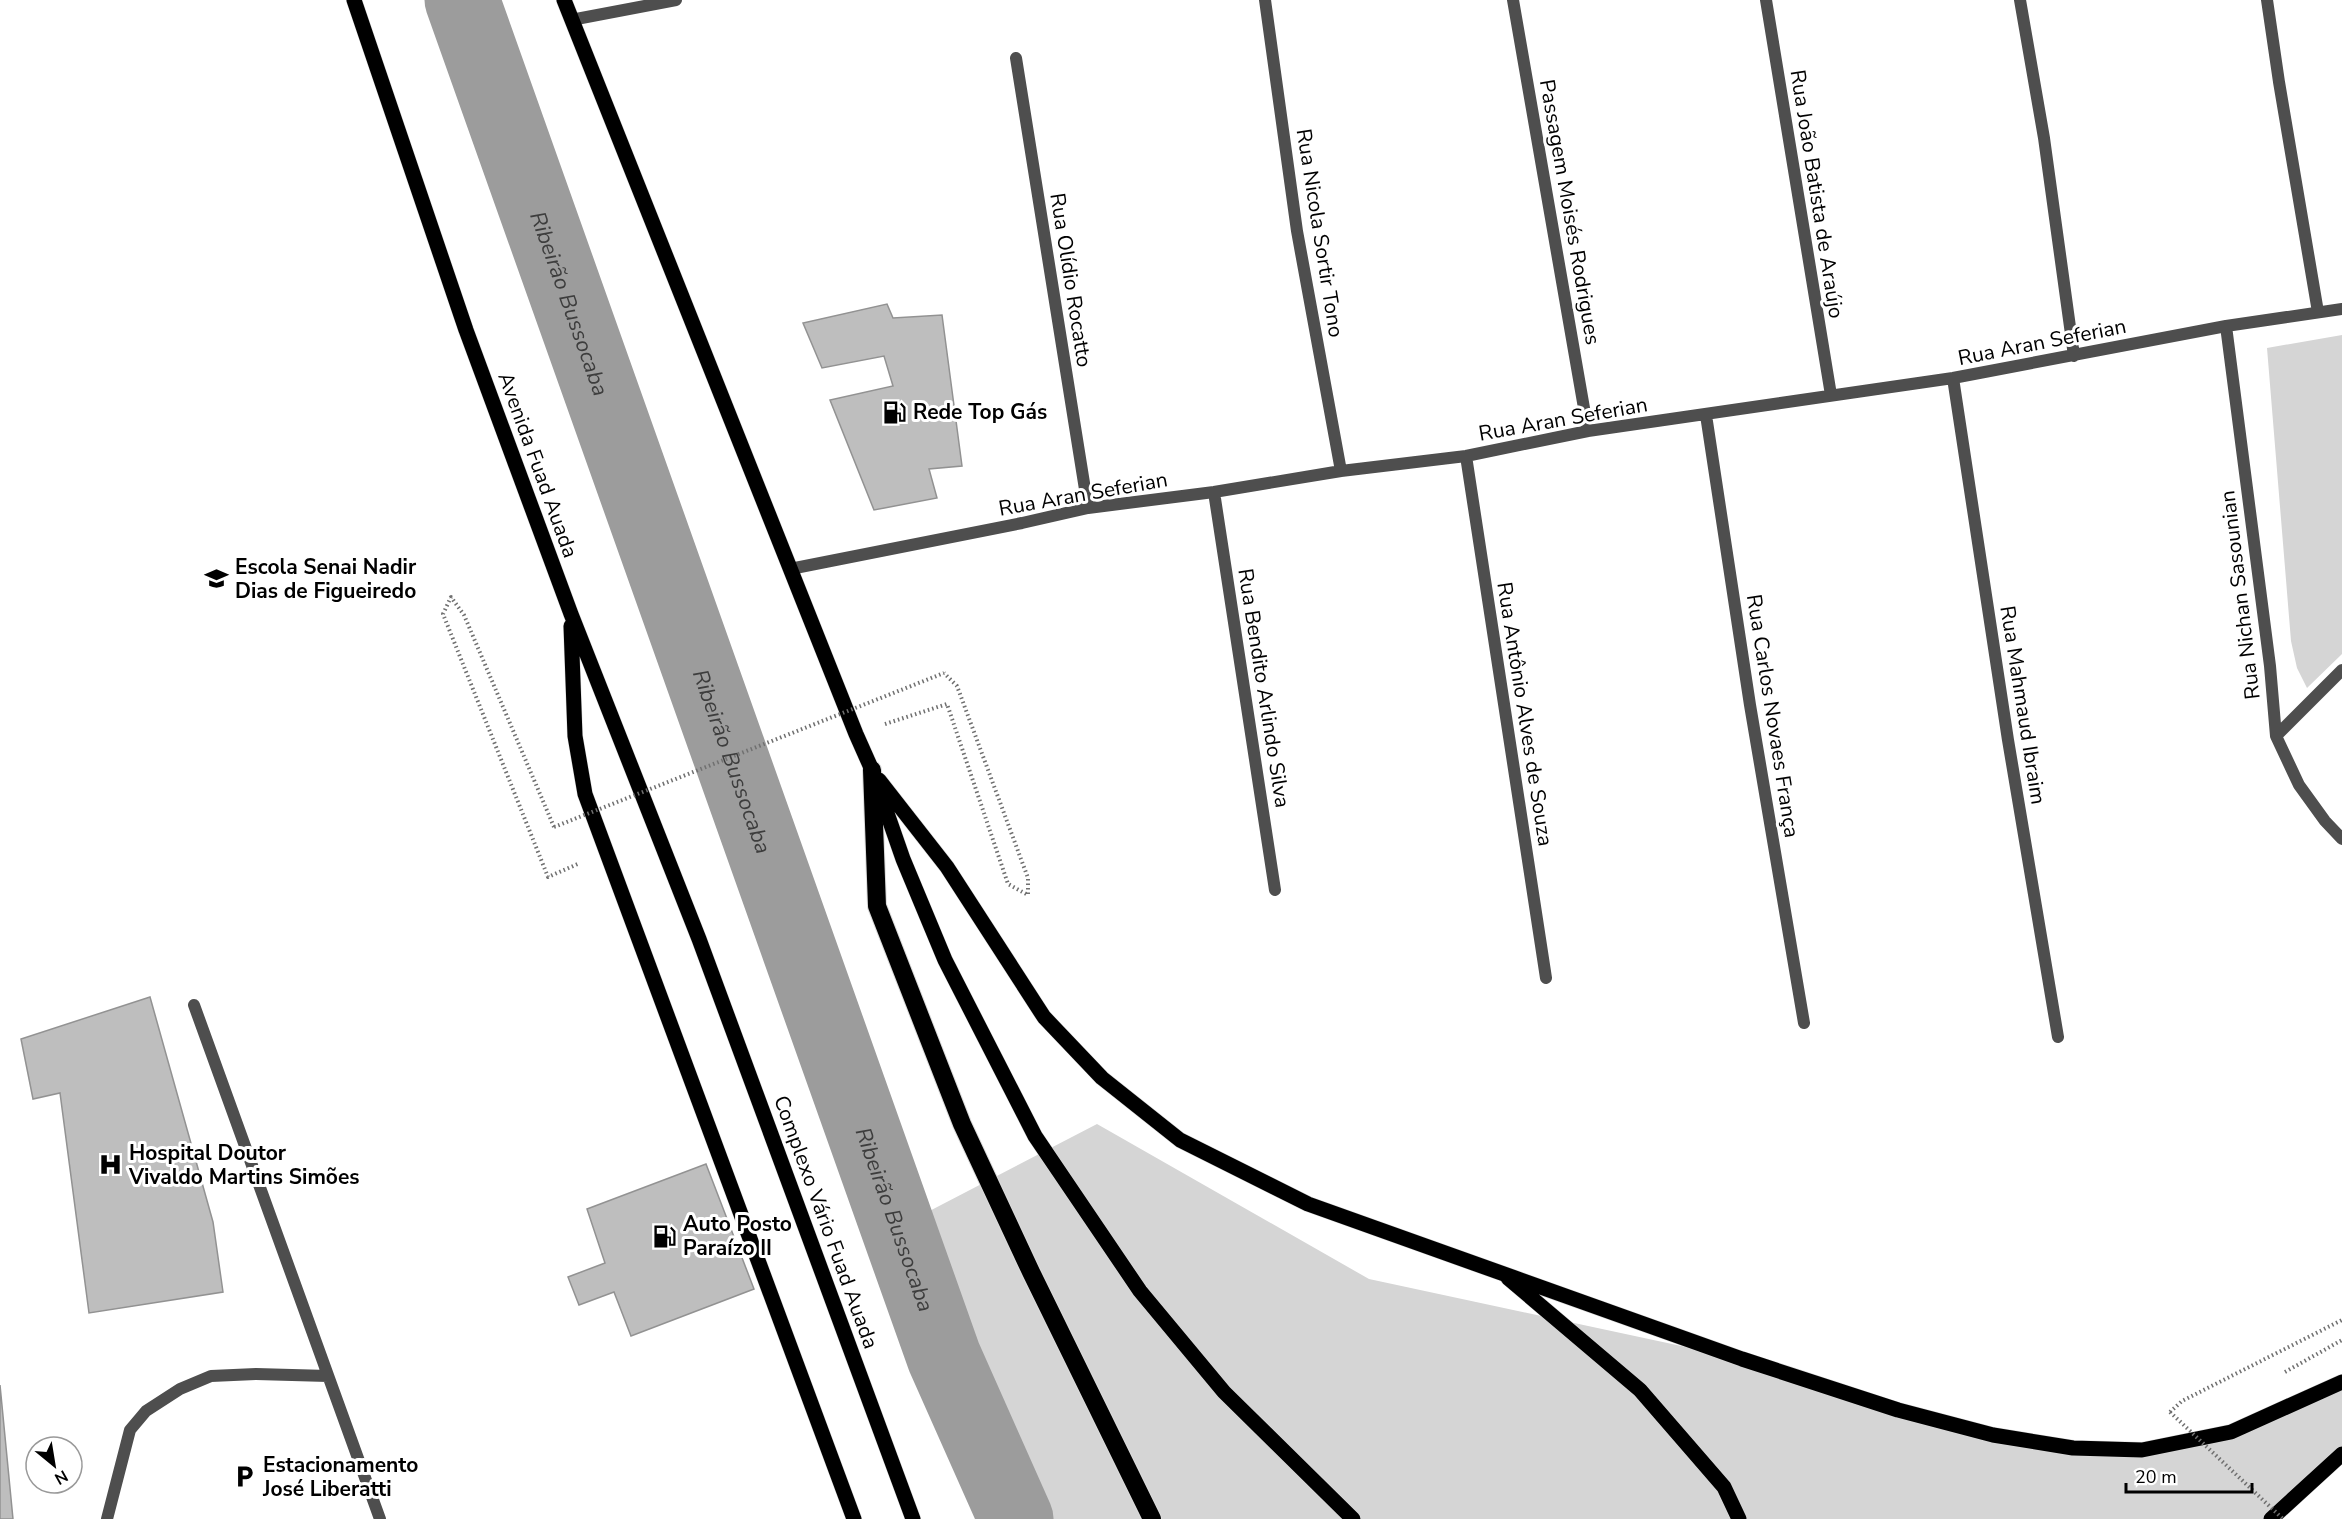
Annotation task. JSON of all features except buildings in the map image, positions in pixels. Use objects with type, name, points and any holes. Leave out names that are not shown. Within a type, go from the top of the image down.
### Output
[{"type":"highway","points":[[872,770],[877,906],[962,1124],[1031,1272],[1152,1519]]},
{"type":"main road","name":"Avenida Fuad Auada","points":[[354,0],[466,330],[571,614],[699,939]]},
{"type":"main road","points":[[564,0],[872,770],[903,859],[945,960],[1035,1137],[1140,1291],[1224,1392],[1353,1519]]},
{"type":"main road","points":[[571,614],[575,736],[585,794],[854,1519]]},
{"type":"main road","points":[[872,770],[947,867],[1044,1017],[1102,1078],[1180,1140],[1308,1204],[1742,1359],[1898,1410],[1993,1435],[2073,1448],[2142,1450],[2231,1432],[2342,1383]]},
{"type":"main road","name":"Complexo Vário Fuad Auada","points":[[699,939],[913,1519]]},
{"type":"main road","points":[[1499,1271],[1640,1390],[1724,1487],[1739,1519]]},
{"type":"main road","points":[[2271,1519],[2342,1454]]},
{"type":"street","points":[[571,20],[676,0]]},
{"type":"street","name":"Rua Nicola Sortir Tono","points":[[1265,0],[1297,231],[1341,471]]},
{"type":"street","name":"Passagem Moisés Rodrigues","points":[[1513,0],[1588,432]]},
{"type":"street","name":"Rua João Batista de Araújo","points":[[1766,0],[1831,395]]},
{"type":"street","points":[[2020,0],[2044,138],[2074,356]]},
{"type":"street","points":[[2267,0],[2318,312]]},
{"type":"street","name":"Rua Olídio Rocatto","points":[[1016,58],[1088,508]]},
{"type":"street","name":"Rua Aran Seferian","points":[[790,568],[1088,508],[1214,492],[1341,471],[1466,456],[1588,432],[1953,378],[2226,326],[2342,309]]},
{"type":"street","name":"Rua Nichan Sasounian","points":[[2226,326],[2270,666],[2276,736],[2300,785],[2325,821],[2342,839]]},
{"type":"street","name":"Rua Mahmaud Ibraim","points":[[1953,378],[2008,740],[2058,1037]]},
{"type":"street","name":"Rua Carlos Novaes França","points":[[1706,415],[1750,705],[1804,1023]]},
{"type":"street","name":"Rua Antônio Alves de Souza","points":[[1466,456],[1546,978]]},
{"type":"street","name":"Rua Bendito Arlindo Silva","points":[[1214,492],[1275,890]]},
{"type":"street","points":[[2276,736],[2342,670]]},
{"type":"street","points":[[194,1005],[380,1519]]},
{"type":"street","points":[[107,1519],[130,1430],[146,1411],[180,1389],[211,1376],[256,1374],[328,1376]]},
{"type":"path","points":[[606,852],[548,877],[443,614],[451,597],[464,615],[554,827],[944,673],[957,687],[1028,878],[1028,896],[1008,884],[947,704],[856,734]]},
{"type":"path","points":[[2283,1519],[2169,1412],[2182,1401],[2342,1320]]},
{"type":"shaded area","points":[[2342,335],[2342,654],[2307,688],[2297,668],[2291,641],[2267,348]]},
{"type":"shaded area","points":[[1097,1124],[1369,1279],[1742,1359],[1993,1435],[2142,1450],[2231,1432],[2342,1382],[2342,1454],[2271,1519],[1039,1519],[1023,1491],[916,1218]]},
{"type":"waterway","name":"Ribeirão Bussocaba","points":[[462,0],[944,1357],[1016,1519]]},
{"type":"place","name":"Rede Top Gás","points":[[895,412]]},
{"type":"place","name":"Escola Senai Nadir Dias de Figueiredo","points":[[217,579]]},
{"type":"place","name":"Hospital Doutor Vivaldo Martins Simões","points":[[111,1165]]},
{"type":"place","name":"Auto Posto Paraízo II","points":[[665,1236]]},
{"type":"place","name":"Estacionamento José Liberatti","points":[[245,1477]]}]
